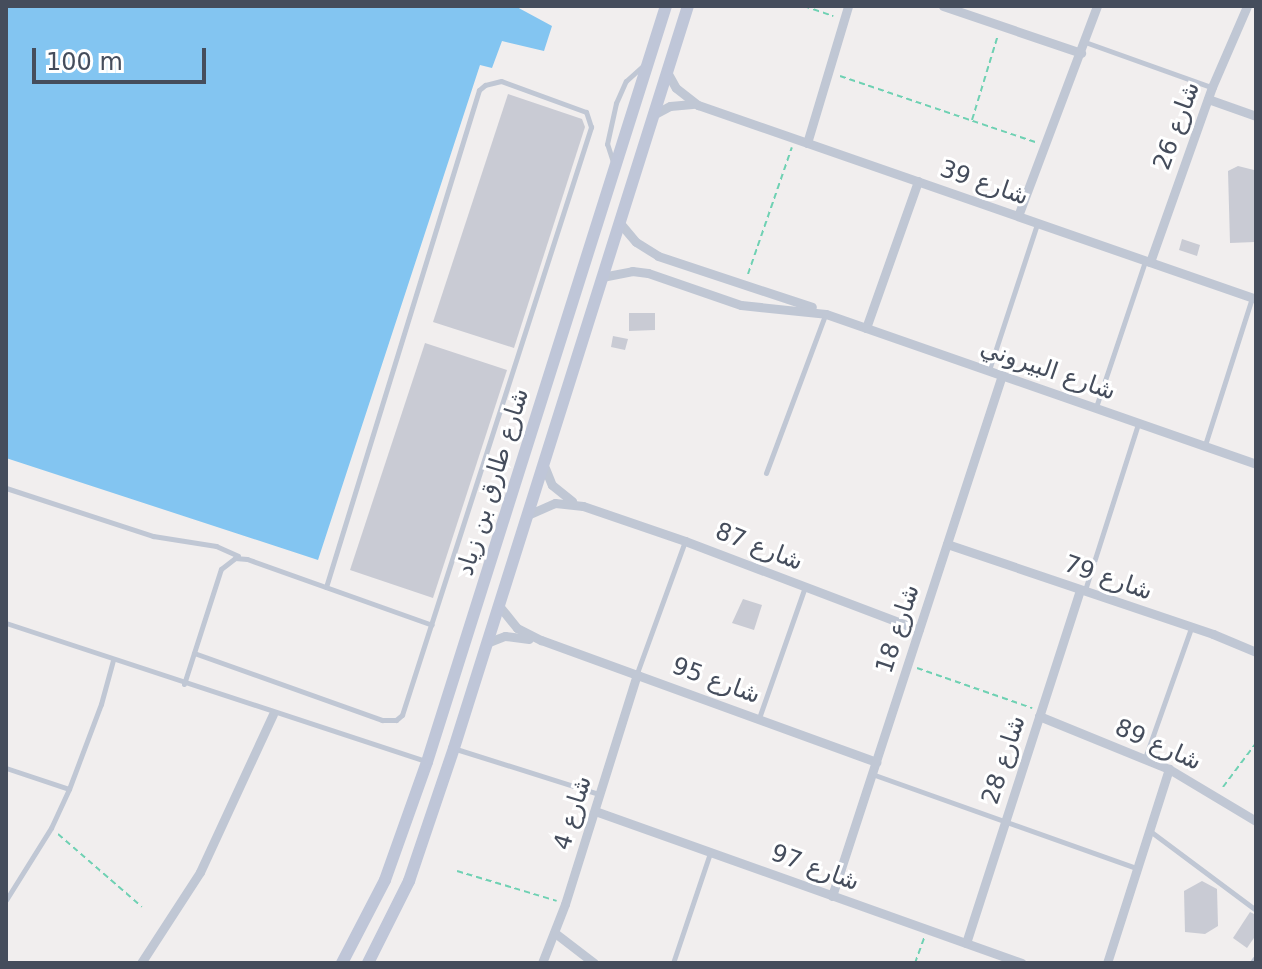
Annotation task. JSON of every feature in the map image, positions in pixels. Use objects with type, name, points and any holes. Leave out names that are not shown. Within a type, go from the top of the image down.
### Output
[{"type":"main road","name":"شارع طارق بن زياد","points":[[342,963],[385,880],[427,762],[666,6]]},
{"type":"main road","name":"شارع طارق بن زياد","points":[[369,962],[409,881],[454,748],[545,468],[688,6]]},
{"type":"main road","points":[[479,600],[500,607]]},
{"type":"street","points":[[807,143],[848,6]]},
{"type":"street","points":[[846,20],[854,6]]},
{"type":"street","points":[[943,6],[1081,53]]},
{"type":"street","points":[[1018,216],[1097,6]]},
{"type":"street","name":"شارع 26","points":[[1147,261],[1212,87],[1247,6]]},
{"type":"street","name":"شارع 39","points":[[667,72],[676,88],[698,105]]},
{"type":"street","points":[[1208,99],[1256,116]]},
{"type":"street","name":"شارع 39","points":[[653,115],[679,103],[698,105],[1147,261],[1255,295]]},
{"type":"street","points":[[866,328],[918,181]]},
{"type":"street","name":"شارع البيروني","points":[[619,222],[636,242],[658,256],[1256,464]]},
{"type":"street","name":"شارع البيروني","points":[[602,277],[632,271],[648,273],[741,305],[826,314]]},
{"type":"street","name":"شارع 18","points":[[832,896],[1002,375]]},
{"type":"street","name":"شارع 87","points":[[545,468],[558,492],[583,506],[685,541],[919,630]]},
{"type":"street","name":"شارع 87","points":[[530,514],[555,503],[583,506]]},
{"type":"street","name":"شارع 79","points":[[947,544],[1256,652]]},
{"type":"street","name":"شارع 28","points":[[966,943],[1082,590]]},
{"type":"street","name":"شارع 95","points":[[500,607],[512,625],[541,640],[876,762]]},
{"type":"street","name":"شارع 95","points":[[489,642],[512,636],[541,640]]},
{"type":"street","name":"شارع 4","points":[[542,963],[565,904],[637,674]]},
{"type":"street","points":[[141,963],[200,872],[273,714]]},
{"type":"street","name":"شارع 89","points":[[1040,714],[1169,769],[1256,821]]},
{"type":"street","points":[[1107,963],[1169,769]]},
{"type":"street","name":"شارع 97","points":[[595,811],[1022,963]]},
{"type":"street","points":[[555,933],[594,963]]},
{"type":"lane","points":[[1084,42],[1212,87]]},
{"type":"lane","points":[[194,653],[389,721],[402,715],[591,127],[586,112],[509,84],[493,82],[485,85],[476,98],[326,587]]},
{"type":"lane","points":[[989,370],[1037,223]]},
{"type":"lane","points":[[1096,408],[1147,261]]},
{"type":"lane","points":[[1205,445],[1255,295]]},
{"type":"lane","points":[[766,473],[826,314]]},
{"type":"lane","points":[[1082,590],[1138,422]]},
{"type":"lane","points":[[6,488],[153,536],[216,546],[241,558],[432,625]]},
{"type":"lane","points":[[637,674],[685,541]]},
{"type":"lane","points":[[184,684],[221,569],[230,560],[241,558]]},
{"type":"lane","points":[[759,718],[805,586]]},
{"type":"lane","points":[[6,623],[273,714],[427,762]]},
{"type":"lane","points":[[1144,759],[1191,627]]},
{"type":"lane","points":[[7,896],[51,828],[69,789],[96,718],[113,660]]},
{"type":"lane","points":[[454,748],[600,794]]},
{"type":"lane","points":[[6,768],[69,789]]},
{"type":"lane","points":[[872,774],[1137,868]]},
{"type":"lane","points":[[1149,830],[1256,910]]},
{"type":"lane","points":[[673,963],[710,852]]},
{"type":"path","points":[[804,6],[846,20]]},
{"type":"path","points":[[972,120],[1001,26]]},
{"type":"path","points":[[829,72],[1044,144]]},
{"type":"path","points":[[744,286],[795,139]]},
{"type":"path","points":[[908,665],[1040,714]]},
{"type":"path","points":[[1217,795],[1256,743]]},
{"type":"path","points":[[51,828],[142,907]]},
{"type":"path","points":[[457,871],[565,904]]},
{"type":"path","points":[[915,963],[926,929]]},
{"type":"water","points":[[6,6],[515,6],[552,26],[544,51],[502,41],[492,68],[480,65],[318,560],[6,458]]},
{"type":"building","points":[[508,94],[582,119],[585,127],[514,348],[433,322]]},
{"type":"building","points":[[1238,166],[1254,170],[1255,242],[1230,243],[1228,171]]},
{"type":"building","points":[[1182,239],[1200,245],[1197,256],[1179,250]]},
{"type":"building","points":[[629,313],[655,313],[655,330],[629,331]]},
{"type":"building","points":[[613,336],[628,339],[625,350],[611,347]]},
{"type":"building","points":[[425,343],[507,370],[433,598],[350,570]]},
{"type":"building","points":[[743,599],[762,605],[754,630],[732,623]]},
{"type":"building","points":[[1202,881],[1217,889],[1218,926],[1205,934],[1185,932],[1184,891]]},
{"type":"building","points":[[1250,912],[1256,915],[1256,935],[1247,948],[1233,938]]}]
